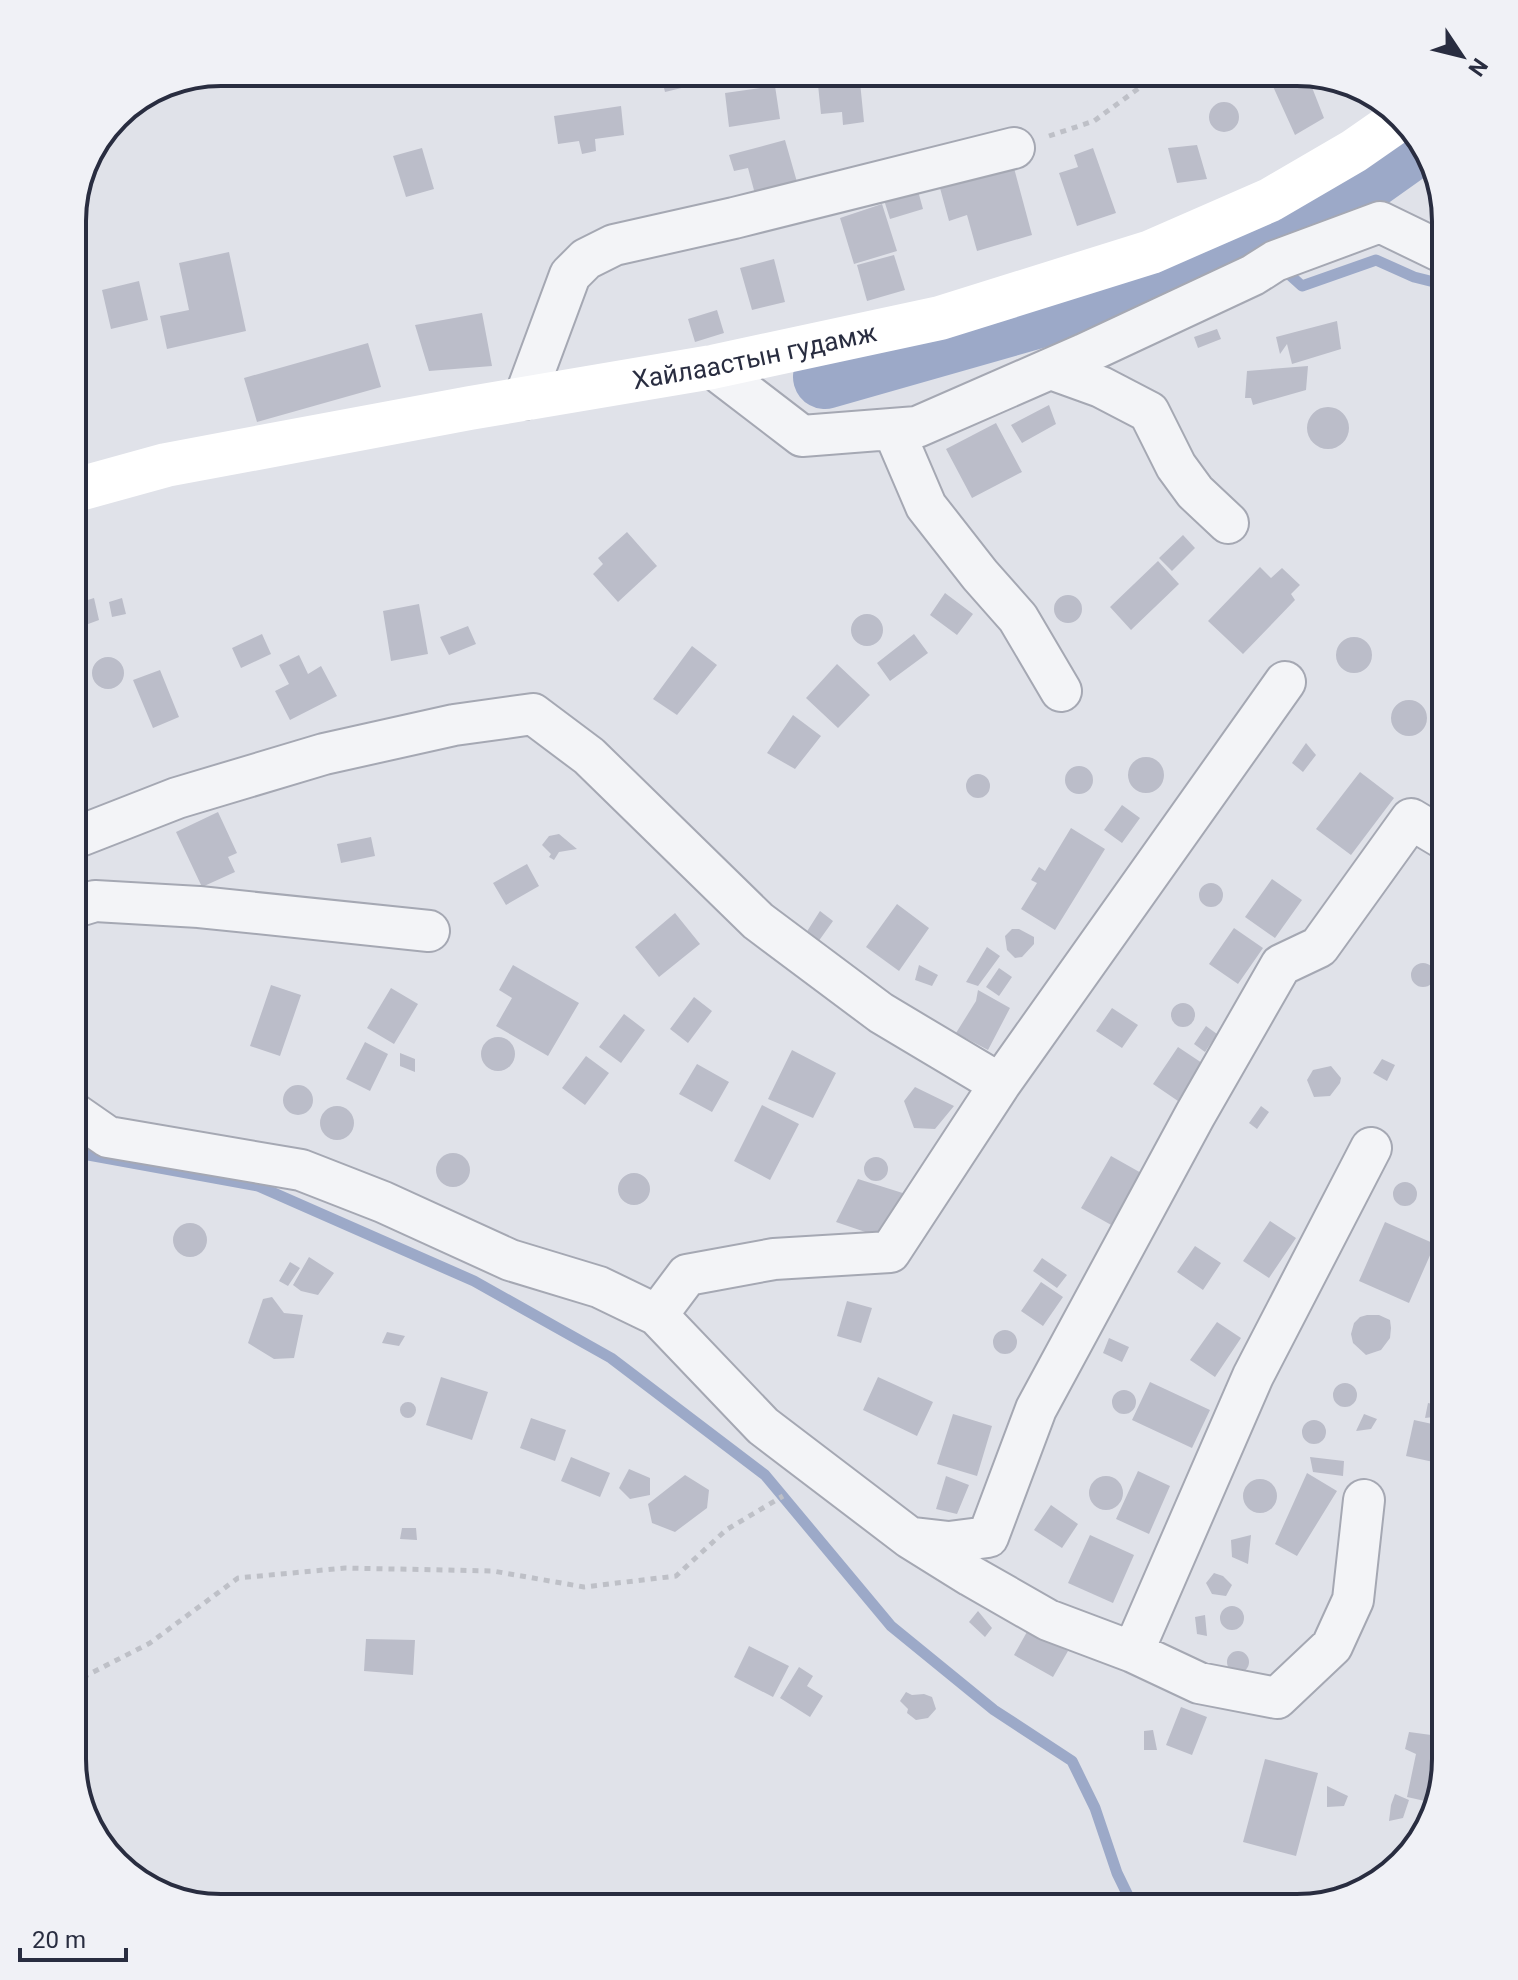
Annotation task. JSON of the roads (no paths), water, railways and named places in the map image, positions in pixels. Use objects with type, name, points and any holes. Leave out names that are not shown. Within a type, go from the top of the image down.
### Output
[{"type":"main road","name":"Хайлаастын гудамж","points":[[86,487],[166,465],[712,367],[940,318],[1151,252],[1270,200],[1354,151],[1392,124]]},
{"type":"street","points":[[524,399],[570,275],[586,259],[614,245],[1014,148]]},
{"type":"street","points":[[712,367],[802,436],[917,427],[1051,369],[1253,275],[1275,261],[1380,222],[1432,247]]},
{"type":"street","points":[[1051,369],[1101,387],[1149,412],[1176,466],[1195,492],[1228,523]]},
{"type":"street","points":[[893,429],[926,506],[1018,618],[1061,691]]},
{"type":"street","points":[[657,1315],[687,1275],[774,1259],[890,1252],[1000,1084],[1285,682]]},
{"type":"street","points":[[86,834],[177,798],[324,754],[454,725],[533,714],[589,756],[758,921],[881,1013],[1000,1084]]},
{"type":"street","points":[[910,1538],[949,1542],[988,1537],[1036,1409],[1195,1115],[1281,965],[1319,947],[1411,819],[1432,832]]},
{"type":"street","points":[[86,904],[95,901],[199,907],[429,931]]},
{"type":"street","points":[[86,1122],[108,1137],[301,1170],[383,1202],[510,1260],[599,1287],[657,1315],[763,1426],[910,1538],[1048,1620],[1133,1652],[1199,1683],[1277,1698],[1332,1646],[1353,1600],[1364,1500]]},
{"type":"street","points":[[1133,1652],[1253,1376],[1371,1148]]},
{"type":"waterway","points":[[825,377],[1172,278],[1240,255],[1322,211],[1410,148]]},
{"type":"waterway","points":[[1282,268],[1302,286],[1376,260],[1432,282]]},
{"type":"waterway","points":[[86,1155],[258,1186],[474,1281],[611,1358],[765,1475],[891,1626],[994,1710],[1072,1761],[1095,1808],[1127,1894]]}]
